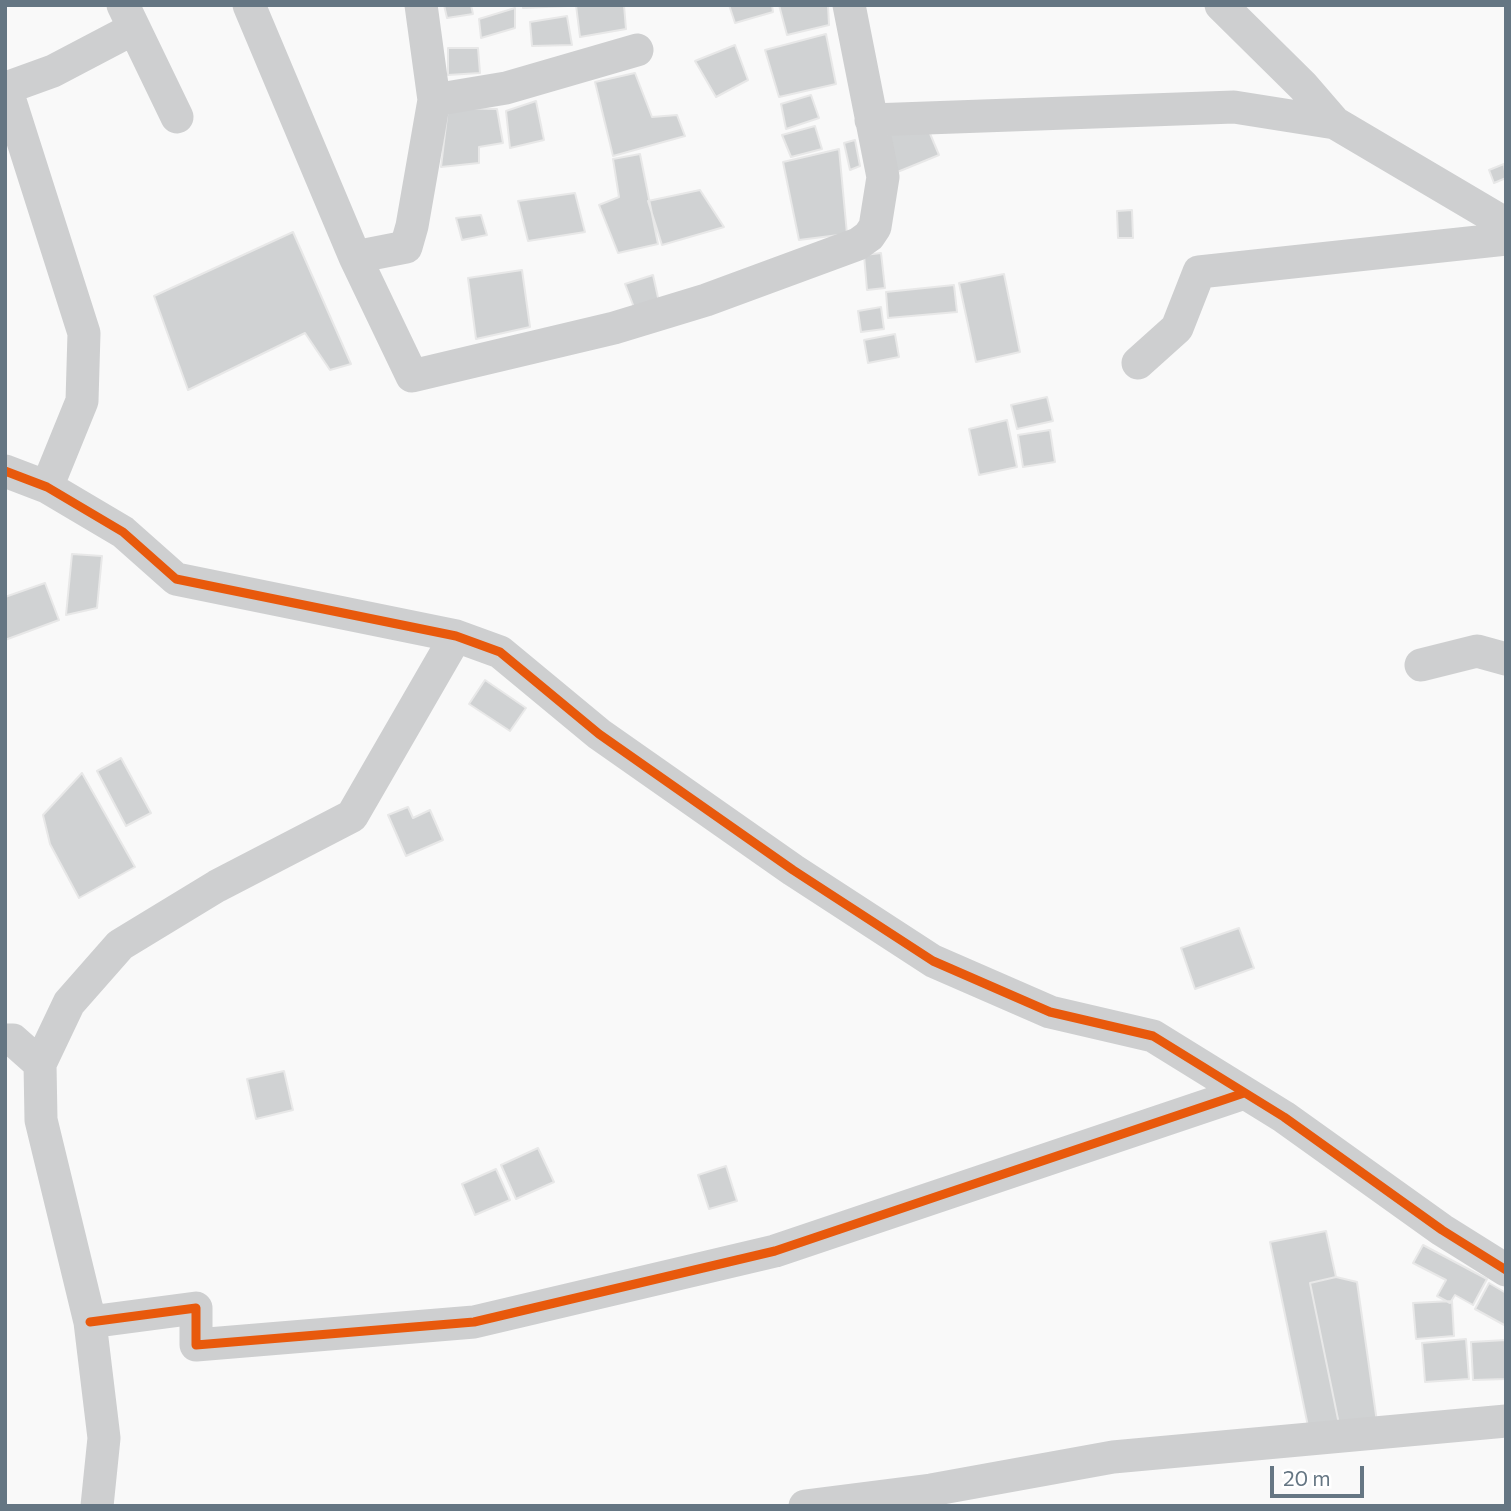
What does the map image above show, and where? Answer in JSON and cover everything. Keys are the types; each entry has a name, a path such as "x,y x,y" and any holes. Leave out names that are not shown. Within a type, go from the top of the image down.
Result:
{"street":[{"path":"249,5 355,257 412,376 614,328 706,300 858,244 869,236 875,227 884,177 849,5"},
{"path":"355,257 406,247 412,226 434,100 421,5"},
{"path":"1221,5 1303,86 1335,123 1506,224"},
{"path":"47,487 82,401 84,333 6,88 53,71 128,17 177,117"},
{"path":"434,100 506,88 637,50"},
{"path":"871,120 1234,107 1335,123"},
{"path":"1138,363 1177,328 1199,272 1506,239"},
{"path":"5,471 47,487 122,532 176,579 456,636 500,652 599,734 793,870 933,961 1050,1012 1153,1036 1284,1117 1442,1230 1506,1270"},
{"path":"97,1506 104,1438 90,1322 21,1049 69,1003 121,946 216,886 352,816 456,636"},
{"path":"1421,665 1477,651 1506,659"},
{"path":"90,1322 196,1308 196,1345 474,1322 775,1251 1244,1093"},
{"path":"805,1506 931,1490 1113,1457 1506,1421"}],"building":[{"path":"444,5 471,5 473,14 447,18"},
{"path":"523,5 568,5 568,6 523,8"},
{"path":"576,5 624,5 626,29 580,37"},
{"path":"729,5 772,5 773,12 735,23"},
{"path":"779,5 828,5 829,25 787,35"},
{"path":"515,8 515,28 481,38 479,19"},
{"path":"567,16 572,45 532,46 530,22"},
{"path":"826,34 836,84 779,97 765,50"},
{"path":"735,45 748,80 716,97 695,61"},
{"path":"448,48 478,48 480,73 448,75"},
{"path":"635,73 652,117 677,115 685,136 613,156 595,82"},
{"path":"811,95 819,118 786,129 781,104"},
{"path":"536,101 544,140 510,148 506,111"},
{"path":"448,108 497,109 503,143 479,147 479,163 441,167"},
{"path":"926,124 939,155 895,173 884,135"},
{"path":"815,126 822,149 791,157 782,135"},
{"path":"855,140 860,166 850,170 844,143"},
{"path":"839,149 847,234 799,240 783,162"},
{"path":"640,154 658,244 618,253 599,205 619,197 613,159"},
{"path":"1504,164 1506,178 1494,183 1489,170"},
{"path":"700,190 724,227 662,245 648,201"},
{"path":"575,193 585,232 528,241 518,201"},
{"path":"1132,210 1133,238 1118,238 1117,211"},
{"path":"481,215 487,235 462,240 456,218"},
{"path":"293,232 351,364 330,370 305,333 188,390 154,296"},
{"path":"881,253 885,288 867,290 864,255"},
{"path":"522,270 530,327 476,339 468,278"},
{"path":"1004,274 1020,352 976,362 959,283"},
{"path":"653,275 659,302 635,310 625,284"},
{"path":"954,285 957,312 888,318 886,292"},
{"path":"881,307 884,329 861,332 858,311"},
{"path":"895,334 899,357 868,363 864,340"},
{"path":"1047,397 1053,421 1017,429 1011,405"},
{"path":"1007,420 1017,467 979,475 969,429"},
{"path":"1050,430 1055,462 1023,467 1018,435"},
{"path":"72,554 102,556 97,608 66,615"},
{"path":"45,583 59,620 5,640 5,597"},
{"path":"485,680 526,708 510,731 469,704"},
{"path":"121,758 151,813 126,826 97,771"},
{"path":"82,773 135,867 79,898 50,844 43,815"},
{"path":"408,807 413,818 430,810 443,840 406,856 388,815"},
{"path":"1239,928 1254,968 1195,989 1181,948"},
{"path":"284,1071 293,1110 256,1119 247,1079"},
{"path":"538,1148 554,1182 516,1199 501,1165"},
{"path":"726,1166 737,1201 709,1209 698,1175"},
{"path":"496,1169 510,1200 475,1215 462,1184"},
{"path":"1326,1231 1336,1277 1310,1283 1340,1429 1310,1436 1270,1242"},
{"path":"1423,1245 1487,1279 1473,1305 1455,1295 1450,1303 1437,1296 1446,1280 1413,1263"},
{"path":"1336,1277 1357,1282 1377,1422 1340,1429 1310,1283"},
{"path":"1489,1283 1506,1293 1506,1326 1475,1309"},
{"path":"1452,1301 1454,1336 1416,1339 1413,1303"},
{"path":"1466,1339 1469,1379 1425,1382 1422,1343"},
{"path":"1506,1340 1506,1379 1473,1380 1471,1342"}],"cycle path":[{"path":"5,471 47,487 123,532 176,579 456,636 500,652 599,734 793,870 933,961 1050,1012 1153,1036 1284,1117 1442,1230 1506,1270"},
{"path":"90,1322 196,1308 196,1345 474,1322 775,1251 1244,1093"}]}
